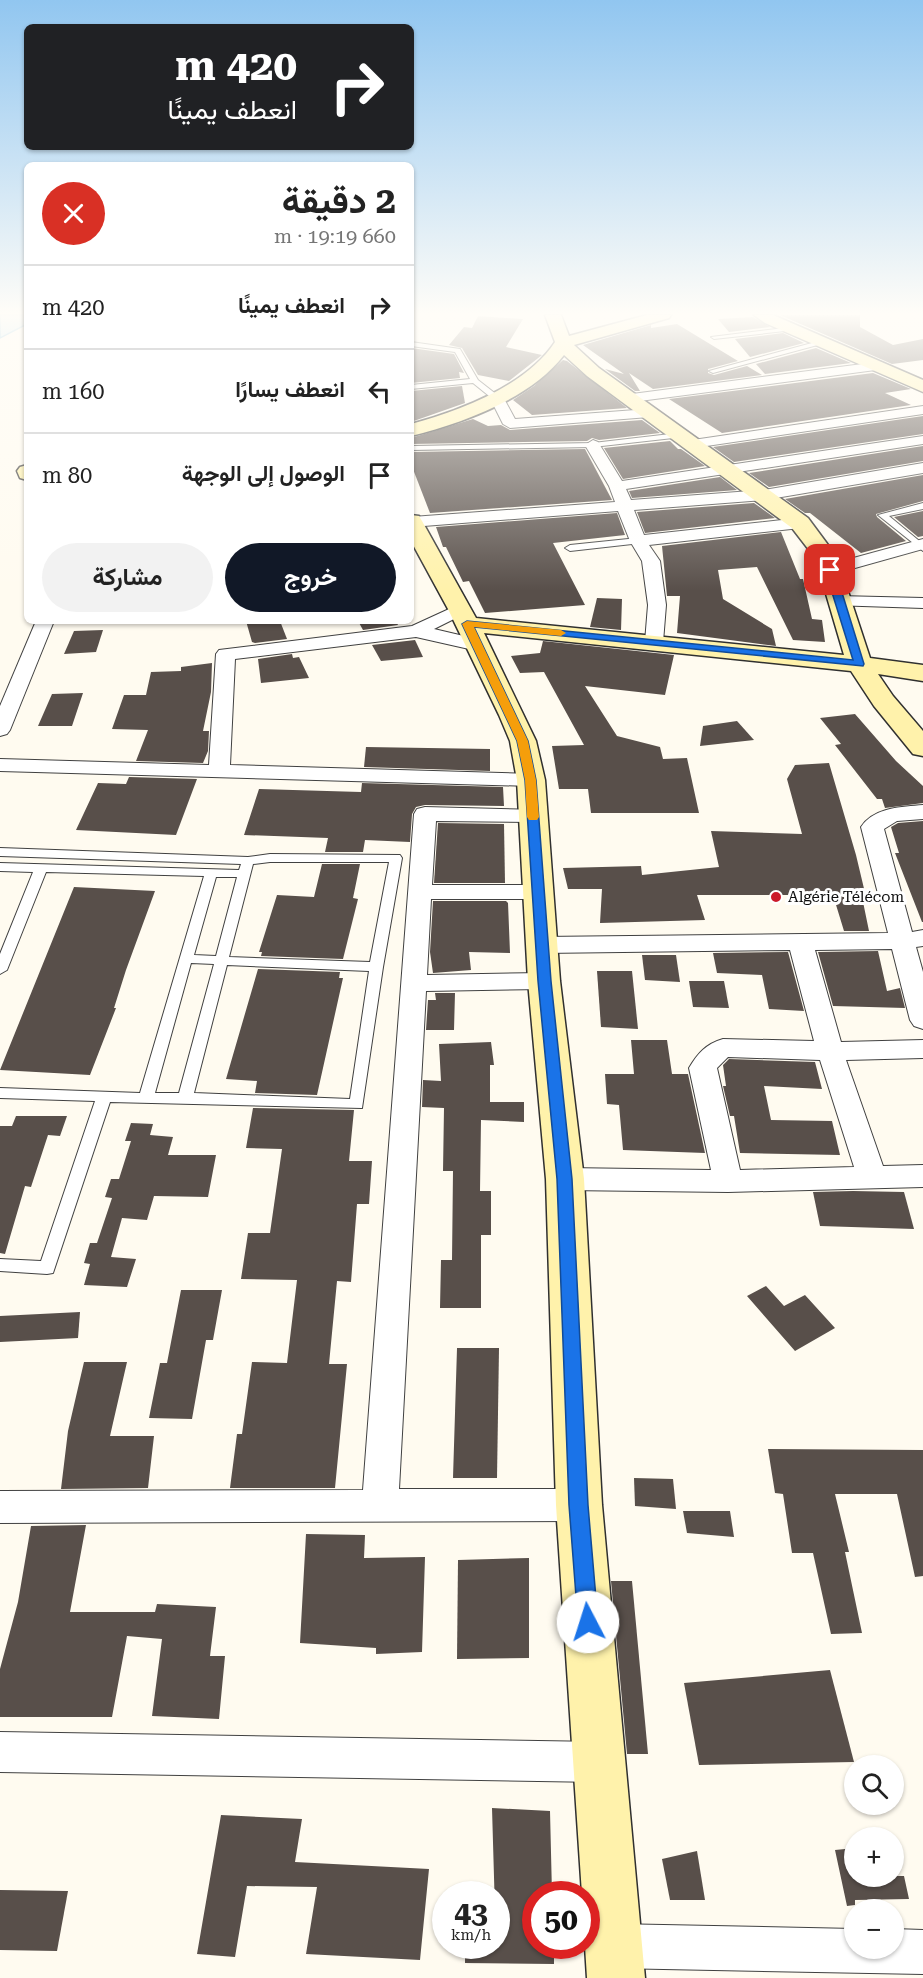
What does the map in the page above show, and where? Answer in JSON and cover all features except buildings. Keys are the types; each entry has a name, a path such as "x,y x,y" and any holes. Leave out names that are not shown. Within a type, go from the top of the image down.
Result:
{"main road":[{"path":"414,429 459,416 477,407"},
{"path":"643,407 800,523 820,549 830,570 859,664 883,701 923,748"},
{"path":"414,527 468,626 523,741 532,798 543,963 565,1179 579,1505 614,1962"},
{"path":"468,626 654,642 923,673"}],"street":[{"path":"502,407 510,424 650,413"},
{"path":"686,440 923,410"},
{"path":"617,486 923,440"},
{"path":"593,445 617,486 638,541 651,561 657,605 654,642"},
{"path":"414,521 764,495 920,471"},
{"path":"638,541 800,523"},
{"path":"830,570 922,546"},
{"path":"838,601 923,603"},
{"path":"0,730 44,624"},
{"path":"219,771 226,654 468,626"},
{"path":"416,631 468,626"},
{"path":"0,765 219,771 532,798"},
{"path":"380,1506 425,814 532,798"},
{"path":"923,812 890,815 879,820 872,828 912,940 923,1020"},
{"path":"420,892 538,892"},
{"path":"414,983 543,963 800,942 912,940"},
{"path":"800,942 830,1051 872,1178"},
{"path":"728,1181 703,1068 710,1057 723,1048 830,1051 923,1049"},
{"path":"565,1179 728,1181 923,1176"},
{"path":"0,1507 579,1505"},
{"path":"0,1752 599,1762"},
{"path":"614,1962 923,1952"}],"lane":[{"path":"414,448 593,445 686,440"},
{"path":"922,546 882,515 923,506"},
{"path":"570,548 638,541"},
{"path":"0,852 247,868"},
{"path":"0,867 211,873 247,868 270,858 396,858 376,968 357,1104 0,1093"},
{"path":"0,970 40,868"},
{"path":"185,1098 247,868"},
{"path":"146,1098 211,873"},
{"path":"186,960 376,968"},
{"path":"0,1265 47,1268 104,1097"}],"slow traffic":[{"path":"533,817 531,780 523,741 467,624 561,633"}],"place":[{"name":"Algérie Télécom","path":"776,897"}],"route":[{"path":"588,1622 579,1505 565,1179 544,981 531,780 523,741 467,624 859,664 830,570"}]}
